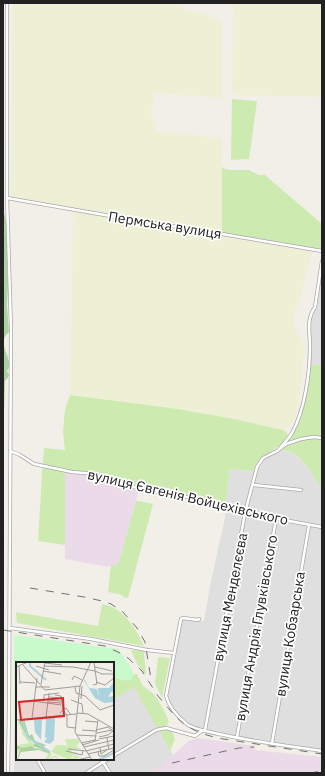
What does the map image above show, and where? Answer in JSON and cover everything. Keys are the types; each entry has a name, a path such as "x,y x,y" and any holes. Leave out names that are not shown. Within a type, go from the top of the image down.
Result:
{"street":[{"path":"7,3 7,198 11,328 8,773"},
{"name":"Пермська вулиця","path":"7,198 322,251"},
{"path":"277,451 291,435 303,405 308,375 310,347 309,325 312,312 315,307 322,261"},
{"path":"277,451 286,444 301,439 314,437 322,438"},
{"name":"вулиця Євгенія Войцехівського","path":"10,451 20,455 34,464 72,472 96,474 105,479 121,482 142,489 202,500 245,513 322,527"},
{"name":"вулиця Менделєєва","path":"204,730 245,513 257,467 263,458 277,451"},
{"path":"253,485 301,490"},
{"name":"вулиця Андрія Глувківського","path":"236,738 276,519"},
{"name":"вулиця Кобзарська","path":"272,743 308,525"},
{"path":"199,619 181,619 166,696 169,704 174,710 189,725 204,730 236,738 322,751"},
{"path":"10,628 91,639 147,650 174,653"},
{"path":"114,755 156,730 166,728 195,736 204,730"},
{"path":"38,760 46,773"},
{"path":"86,773 106,760"},
{"path":"103,762 110,773"}],"shaded area":[{"path":"322,261 322,365 309,364 309,325 312,312 315,307"},
{"path":"274,450 291,452 304,463 322,490 322,751 237,737 202,729 189,724 171,706 167,697 181,621 183,619 204,621 226,513 225,507 230,469 252,471 259,460"},
{"path":"65,470 96,474 139,490 117,565 111,565 108,567 65,559"},
{"path":"134,686 173,755 152,773 14,773 14,729 16,729 16,760 114,760 114,699"},
{"path":"198,738 255,746 255,750 322,757 322,773 152,773 189,741"}],"green space":[{"path":"13,3 172,3 221,20 222,98 154,93 151,114 156,124 157,131 222,138 222,234 312,249 300,298 293,319 304,346 304,354 298,408 294,421 289,427 283,430 178,409 70,395 73,209 10,197"},
{"path":"233,3 322,3 322,97 232,95"},
{"path":"232,99 257,101 249,159 231,160"},
{"path":"222,166 223,168 229,170 249,170 259,175 265,175 322,224 322,251 222,234"},
{"path":"3,210 6,220 8,250 7,306 9,332 4,338 4,344 9,360 9,367 7,371 9,375 5,381 3,413"},
{"path":"309,364 322,365 322,490 309,470 297,456 289,451 277,451 291,435 303,405"},
{"path":"70,395 178,409 234,419 283,430 288,436 279,446 259,460 252,471 230,469 225,507 212,502 142,489 121,482 105,479 95,474 65,471 65,545 38,541 44,448 65,450 63,432 65,409"},
{"path":"136,501 153,504 128,598 108,592 111,565 117,565 119,562"},
{"path":"102,604 113,607 124,615 135,629 144,646 17,623 16,612 98,626"},
{"path":"14,635 118,649 130,666 133,673 132,680 122,680 114,676 114,662 16,662 16,729 14,729"},
{"path":"131,650 144,651 146,675 137,664"},
{"path":"158,657 170,658 162,698 155,684"},
{"path":"137,674 143,686 154,694 164,710 169,722 166,726 173,733 175,739 170,751 134,687 114,699 114,676 119,679 132,680 132,675"}],"railway":[{"path":"30,588 102,601 111,604 122,611 137,628 145,642 152,683"},
{"path":"3,630 105,646 120,653 142,671 158,696 175,716 185,725 200,733 217,738 322,754"},
{"path":"172,763 239,748 254,747"},
{"path":"310,773 322,771"}]}
